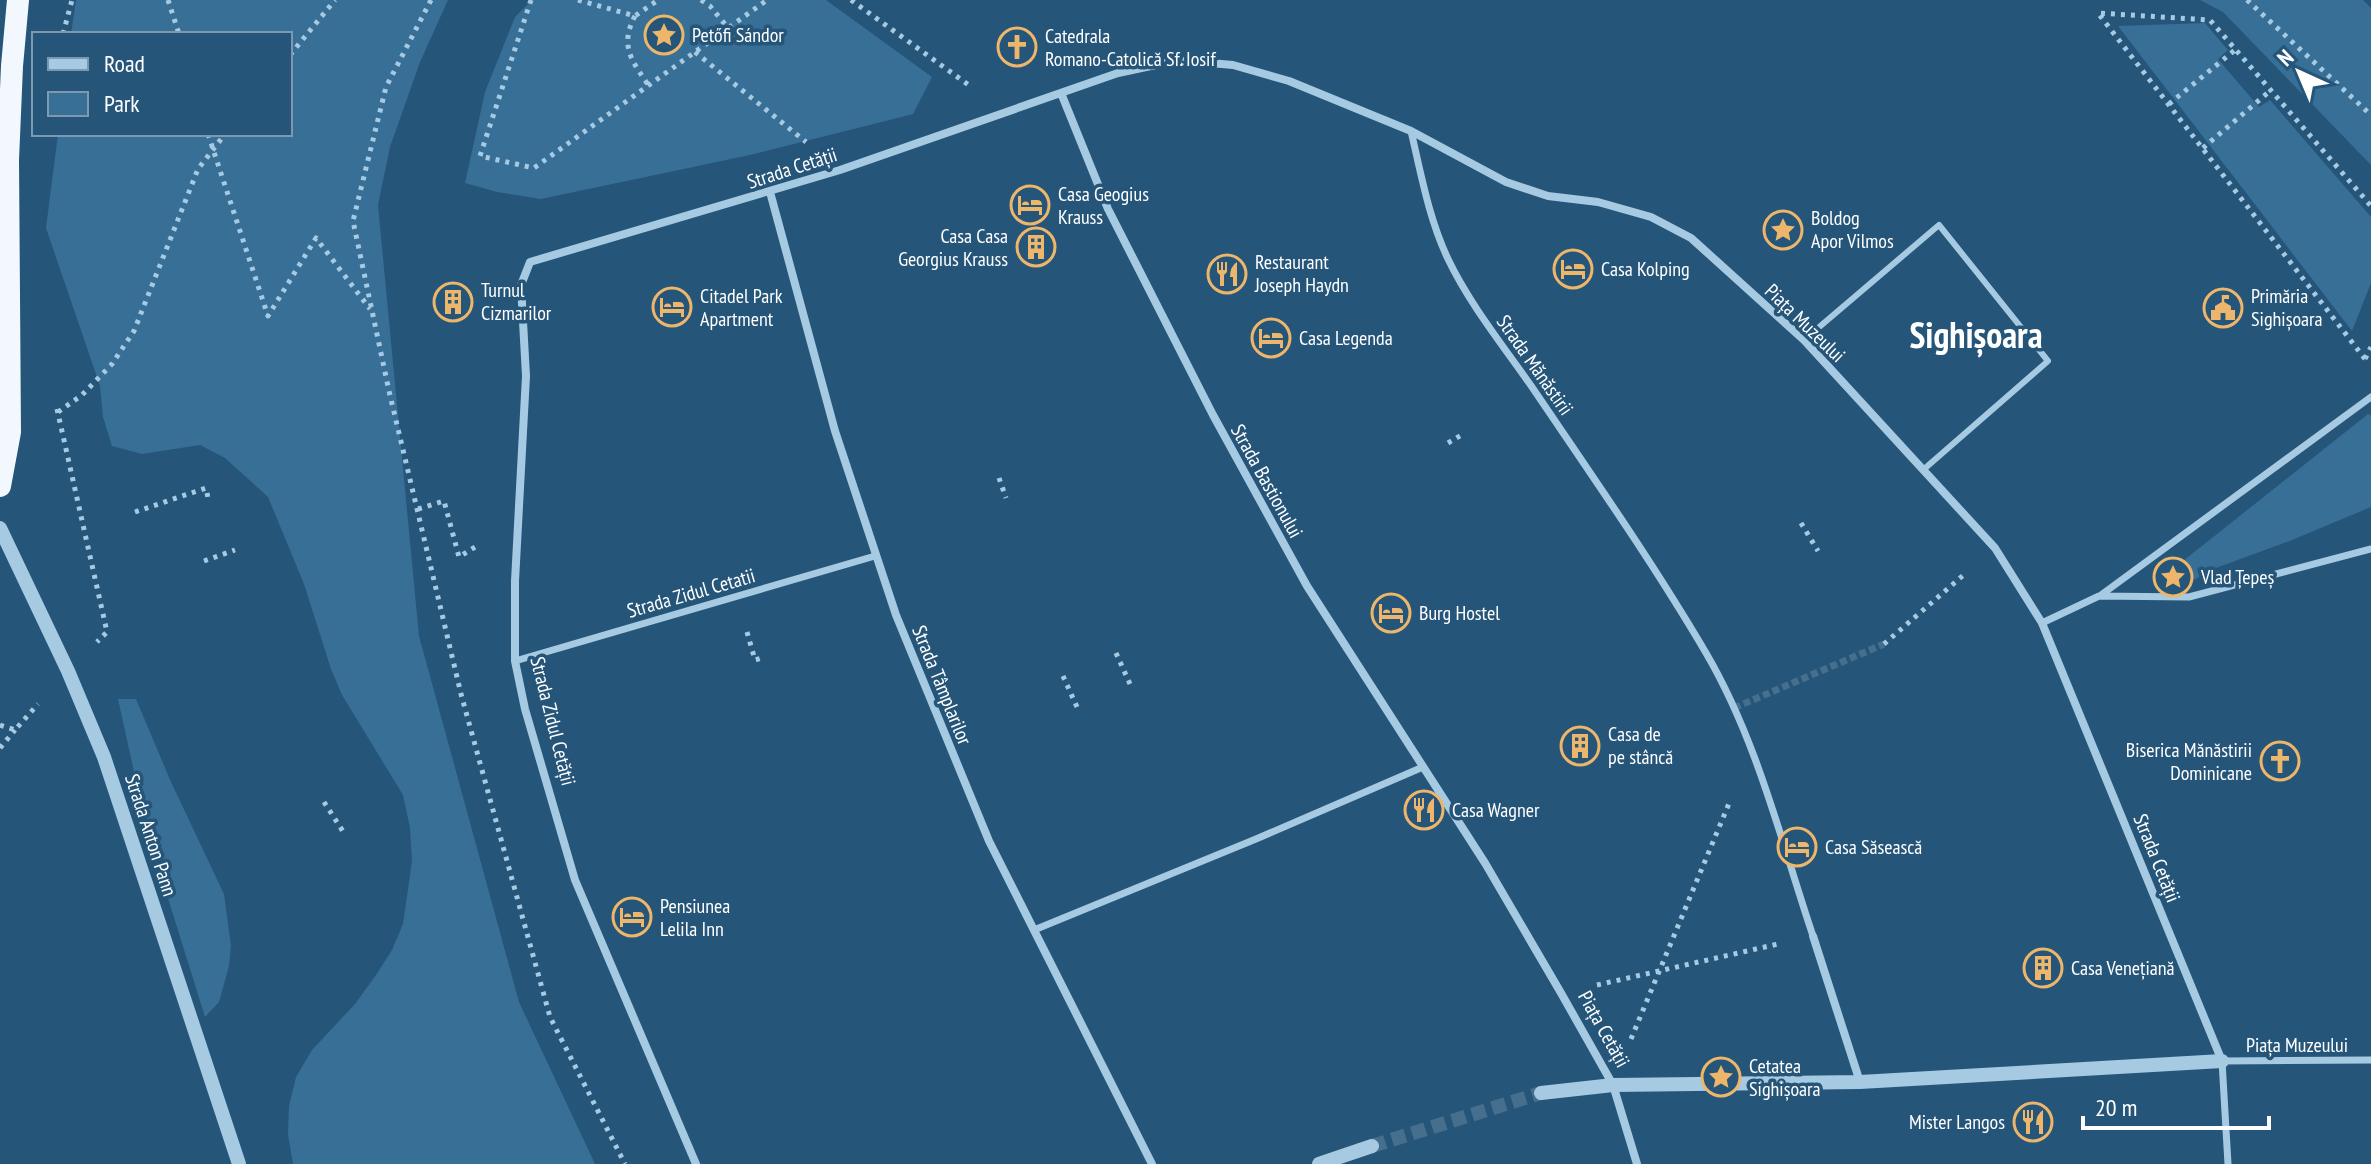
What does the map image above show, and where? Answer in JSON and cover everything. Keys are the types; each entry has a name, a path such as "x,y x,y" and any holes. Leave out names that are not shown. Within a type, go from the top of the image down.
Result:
{"highway":[{"path":"0,486 10,432 8,160 18,0"}],"street":[{"path":"1061,93 1118,73 1165,63 1187,61 1233,65 1289,81 1411,131"},
{"name":"Strada Cetății","path":"530,262 840,170 1061,93"},
{"name":"Strada Bastionului","path":"1061,93 1108,209 1227,442 1307,586 1485,863"},
{"name":"Piața Muzeului","path":"1411,131 1506,182 1548,196 1598,202 1651,217 1691,238 1804,340 1995,548 2042,623"},
{"name":"Strada Mănăstirii","path":"1411,131 1431,215 1448,259 1485,320 1678,607 1708,656 1734,708 1813,936"},
{"name":"Strada Tâmplarilor","path":"770,192 835,431 896,615 989,841 1152,1164"},
{"name":"Strada Zidul Cetății","path":"530,262 521,285 526,376 518,521 515,661 525,709 575,880 696,1164"},
{"path":"2042,623 2099,596 2371,397"},
{"name":"Strada Anton Pann","path":"0,528 68,671 104,757 239,1164"},
{"path":"2099,596 2189,597 2371,549"},
{"name":"Strada Zidul Cetatii","path":"515,661 875,556"},
{"name":"Strada Cetății","path":"2042,623 2222,1061"},
{"path":"1034,930 1423,767"},
{"name":"Piața Cetății","path":"1485,863 1613,1085 1860,1082 2222,1061"},
{"path":"1813,936 1860,1082"},
{"name":"Piața Muzeului","path":"2222,1061 2371,1060"},
{"path":"2222,1061 2228,1164"},
{"path":"1541,1093 1613,1085 1637,1164"},
{"path":"1319,1164 1372,1146"}],"lane":[{"path":"1804,340 1939,225 2048,361 1923,470"}],"path":[{"path":"64,32 72,0"},
{"path":"168,0 178,32"},
{"path":"292,53 335,0"},
{"path":"431,0 386,87 353,221 461,694 550,1017 625,1164"},
{"path":"531,0 480,156 534,168 767,0"},
{"path":"578,0 635,16"},
{"path":"649,86 628,50 626,32 635,16 658,0"},
{"path":"701,0 709,3 728,28"},
{"path":"851,0 1007,112"},
{"path":"2247,0 2371,115"},
{"path":"2371,206 2210,20 2098,13 2371,366"},
{"path":"2169,104 2235,50"},
{"path":"695,52 840,170"},
{"path":"2203,148 2271,90"},
{"path":"209,136 268,316 316,238 373,313"},
{"path":"10,432 57,413 82,395 112,364 134,331 198,169 223,136"},
{"path":"2365,359 2371,347"},
{"path":"57,397 57,413 107,632"},
{"path":"1448,443 1463,434"},
{"path":"999,478 1006,498"},
{"path":"135,512 206,488 208,498"},
{"path":"418,509 444,501 459,557 518,521"},
{"path":"1801,523 1818,551"},
{"path":"1884,644 1995,548"},
{"path":"204,561 235,550"},
{"path":"1116,653 1130,684"},
{"path":"1063,676 1077,707"},
{"path":"0,748 15,730"},
{"path":"1613,1085 1751,750"},
{"path":"324,802 344,833"},
{"path":"1561,993 1813,936"}],"green space":[{"path":"76,0 448,0 420,62 390,147 378,205 419,636 519,1002 595,1164 293,1164 288,1135 289,1106 296,1077 312,1050 355,1004 376,975 392,950 403,924 412,861 410,828 403,795 342,695 304,584 268,497 225,458 200,445 142,454 112,446 103,417 100,386 46,228 58,136 292,136 292,32 71,32"},
{"path":"532,0 826,0 932,77 913,114 750,155 541,199 497,192 465,183 485,92 515,17"},
{"path":"2200,0 2363,0 2371,8 2371,165 2223,12"},
{"path":"2205,23 2228,50 2218,59 2259,107 2270,100 2371,217 2371,283 2352,331 2118,26"},
{"path":"2368,414 2371,415 2371,507 2216,568 2194,580 2183,561"},
{"path":"118,699 136,699 224,894 231,946 229,966 219,1002 205,1017 147,831"}],"tunnel":[{"path":"1734,708 1884,644"},
{"path":"1372,1146 1541,1093"}],"place":[{"name":"Petőfi Sándor","path":"664,35"},
{"name":"Catedrala Romano-Catolică Sf. Iosif","path":"1017,47"},
{"name":"Casa Geogius Krauss","path":"1030,205"},
{"name":"Boldog Apor Vilmos","path":"1783,230"},
{"name":"Casa Casa Georgius Krauss","path":"1036,247"},
{"name":"Casa Kolping","path":"1573,269"},
{"name":"Restaurant Joseph Haydn","path":"1227,274"},
{"name":"Turnul Cizmarilor","path":"453,302"},
{"name":"Citadel Park Apartment","path":"672,307"},
{"name":"Primăria Sighișoara","path":"2223,308"},
{"name":"Casa Legenda","path":"1271,338"},
{"name":"Vlad Țepeș","path":"2173,577"},
{"name":"Burg Hostel","path":"1391,613"},
{"name":"Casa de pe stâncă","path":"1580,746"},
{"name":"Biserica Mănăstirii Dominicane","path":"2280,761"},
{"name":"Casa Wagner","path":"1424,810"},
{"name":"Casa Săsească","path":"1797,847"},
{"name":"Pensiunea Lelila Inn","path":"632,917"},
{"name":"Casa Venețiană","path":"2043,968"},
{"name":"Cetatea Sighișoara","path":"1721,1077"},
{"name":"Mister Langos","path":"2033,1122"}],"district":[{"name":"Sighișoara","path":"1976,334"}]}
